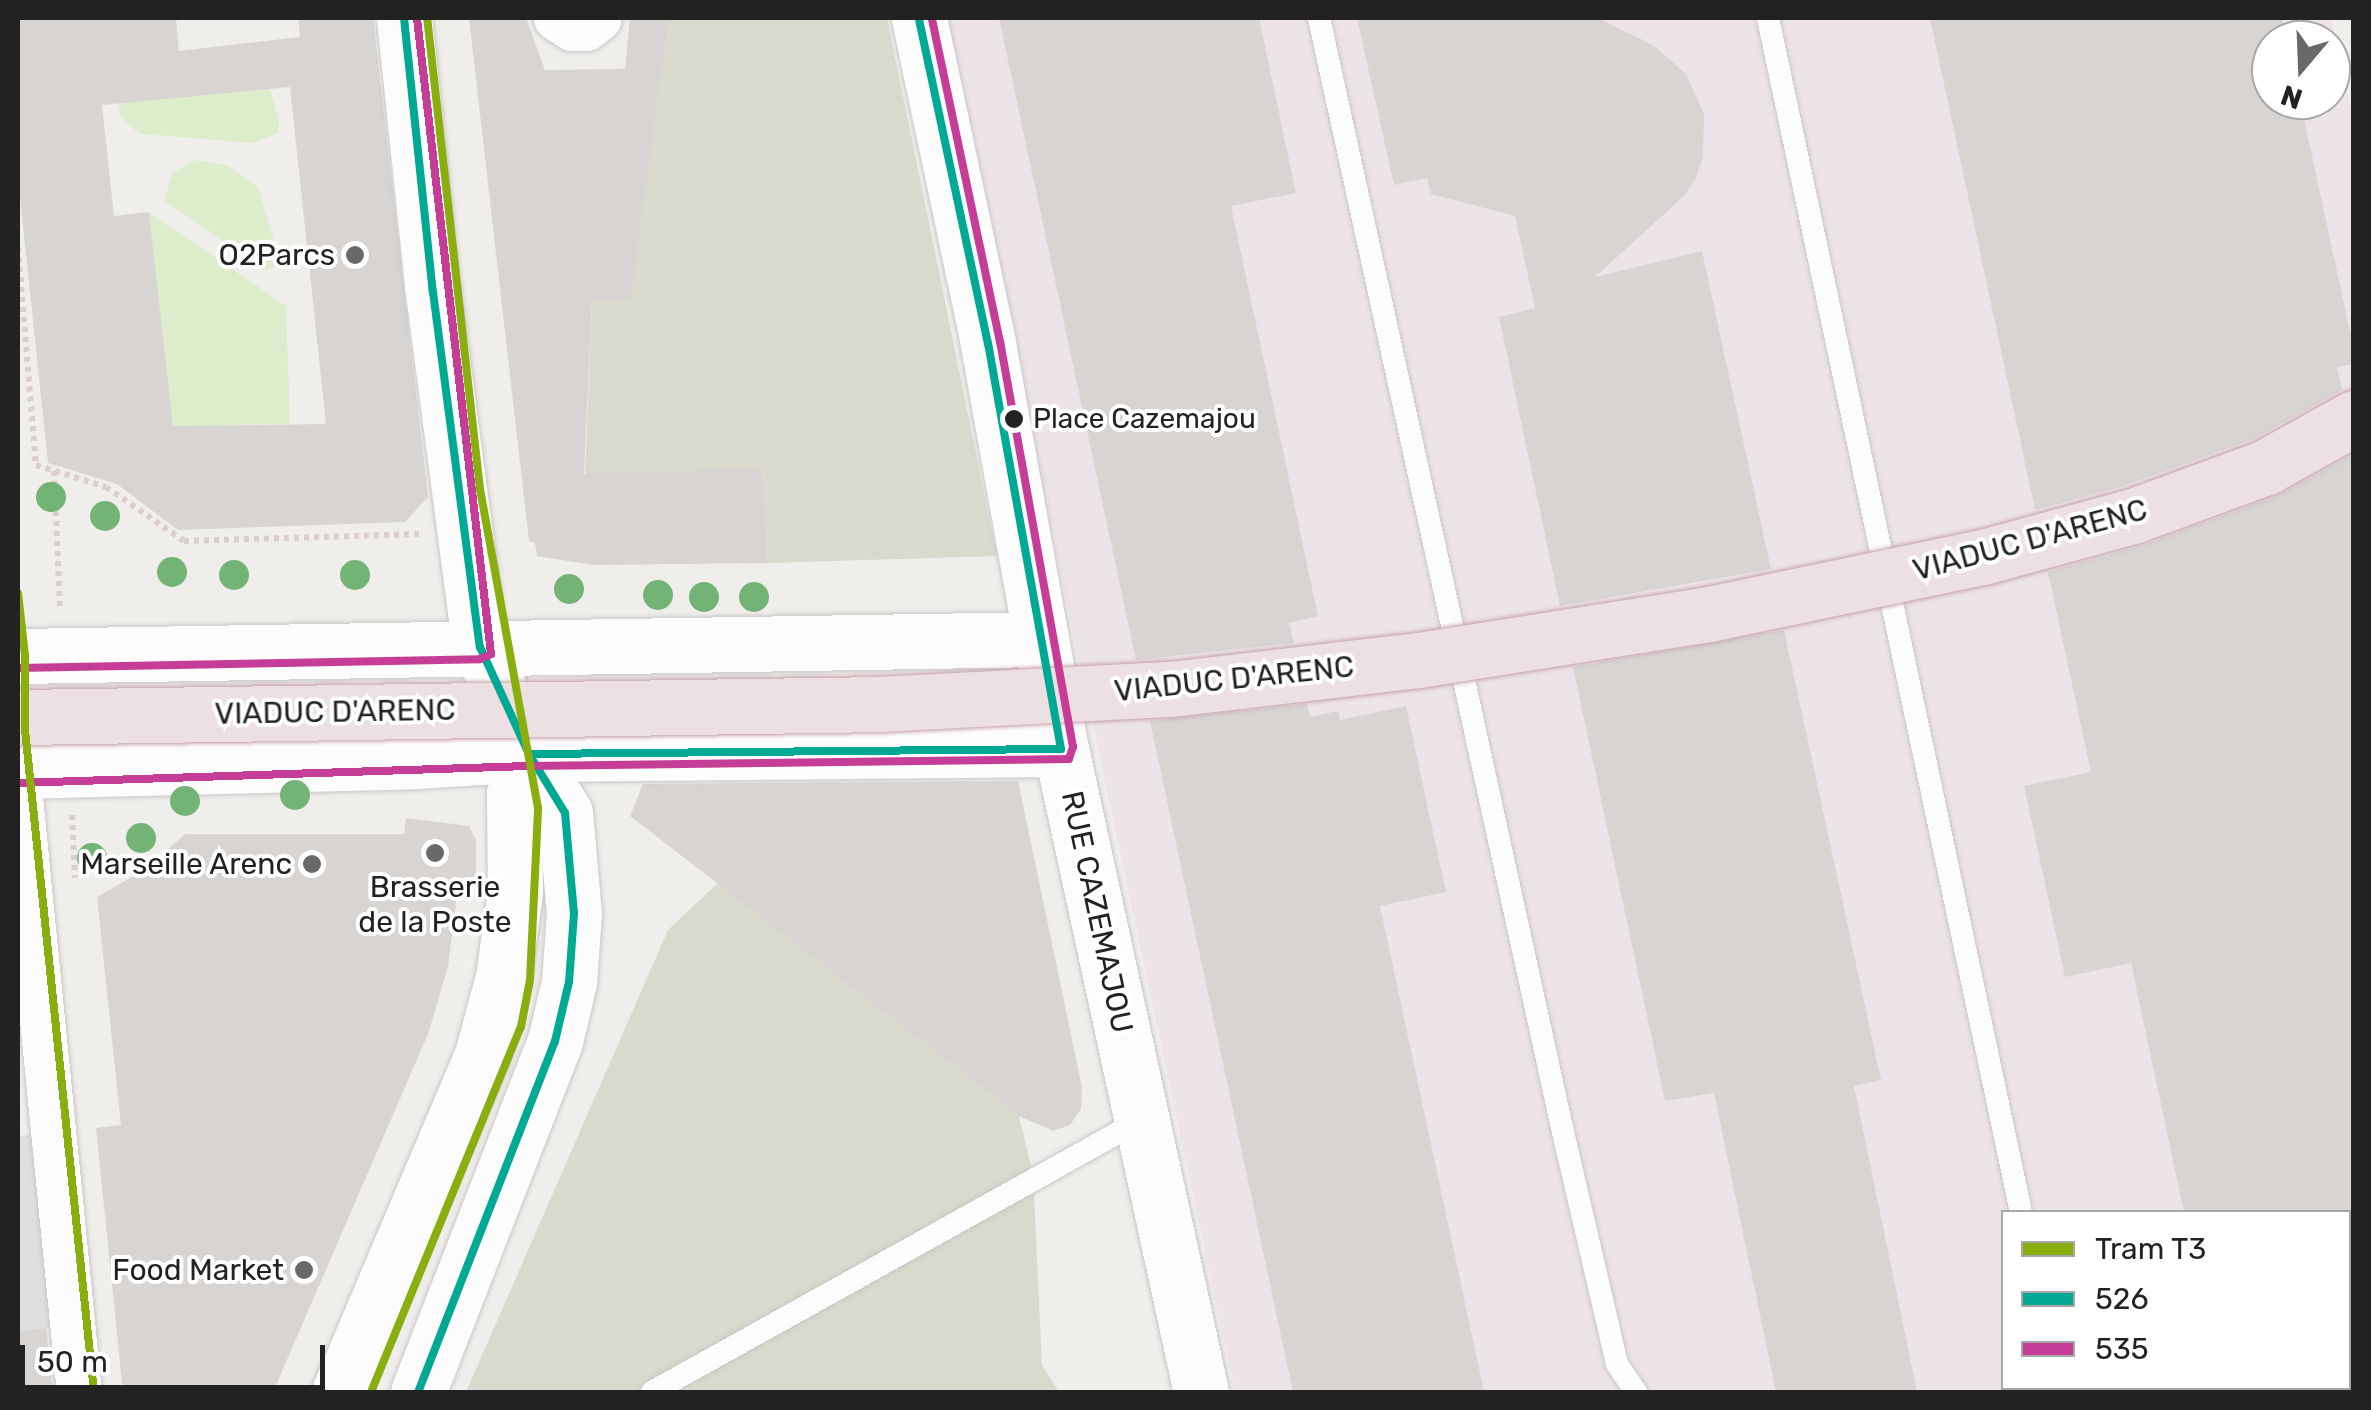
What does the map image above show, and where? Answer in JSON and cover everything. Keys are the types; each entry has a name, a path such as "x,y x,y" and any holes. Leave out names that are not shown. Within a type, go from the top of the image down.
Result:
{"highway":[{"name":"VIADUC D'ARENC","path":"18,718 880,704 1171,689 1418,660 1709,614 1983,557 2133,516 2266,467 2354,418"}],"street":[{"path":"404,18 432,292 480,647 530,754 565,814 574,913 569,982 555,1041 418,1392"},
{"path":"556,18 572,28 586,28 599,18"},
{"name":"RUE CAZEMAJOU","path":"919,18 988,344 1062,749 1201,1392"},
{"path":"18,656 1040,639"},
{"path":"79,1392 18,774 530,754 1062,749"},
{"path":"339,1392 482,1055 503,977 515,892 514,794 530,754"}],"lane":[{"path":"1319,18 1562,1132 1617,1364 1636,1392"},
{"path":"1768,18 2020,1210"},
{"path":"652,1392 1141,1120"}],"path":[{"path":"18,247 36,466 106,487 184,541 426,534 426,549"}],"shaded area":[{"path":"669,18 887,18 997,556 768,563 763,468 585,476 592,300 629,301"},
{"path":"942,18 2331,18 2251,20 2251,120 2351,120 2351,108 2353,1392 1235,1392"},
{"path":"718,883 1019,1116 1033,1174 1042,1365 1059,1392 466,1392 668,930"},
{"path":"35,1134 55,1327 18,1332 18,1136"},
{"path":"2351,1356 2353,1392 2090,1390 2351,1390"}],"green space":[{"path":"270,88 279,121 278,133 254,143 140,134 120,117 119,101"},
{"path":"196,160 229,166 258,187 279,258 274,267 263,270 164,200 173,172"},
{"path":"149,212 286,306 290,424 173,426"}],"building":[{"path":"18,18 176,18 179,51 300,37 298,18 373,18 428,497 405,522 178,530 117,484 48,463 18,178","holes":["290,87 326,424 173,426 149,212 114,216 102,105"]},
{"path":"469,18 526,18 545,70 625,69 630,18 669,18 630,301 592,300 584,474 763,468 768,563 593,565 537,556 535,543 529,541"},
{"path":"999,18 1259,18 1296,193 1231,206 1318,616 1289,623 1294,643 1136,660"},
{"path":"1357,18 1598,18 1653,45 1686,74 1704,114 1703,157 1696,178 1684,196 1595,277 1702,251 1771,569 1560,606 1499,317 1535,308 1515,216 1431,194 1427,178 1394,185"},
{"path":"1930,18 2282,18 2251,20 2251,120 2304,120 2354,350 2354,364 2337,367 2342,390 2253,439 2123,486 2035,510"},
{"path":"2354,454 2354,1212 2184,1210 2131,963 2065,977 2024,786 2091,772 2048,572 2144,545 2277,496"},
{"path":"1784,630 1881,1080 1854,1086 1917,1392 1776,1392 1714,1093 1665,1101 1573,667"},
{"path":"1307,704 1310,717 1338,711 1340,720 1406,706 1446,892 1380,906 1484,1392 1293,1392 1150,721"},
{"path":"1018,781 1082,1087 1081,1109 1070,1125 1053,1131 1019,1116 630,816 643,784"},
{"path":"406,818 469,826 476,840 476,877 459,878 448,967 428,1034 273,1392 123,1392 96,1128 121,1125 97,897 149,867 185,834 404,834"},
{"path":"46,1328 53,1392 18,1392 18,1332"}],"tram line":[{"name":"T3","path":"371,1392 521,1027 530,980 538,808 480,489 427,18"},
{"name":"T3","path":"18,593 25,655 25,730 94,1392"}],"transit line":[{"name":"526","path":"404,18 433,292 480,647 529,754 565,813 574,913 569,982 555,1041 418,1392"},
{"name":"535","path":"18,668 480,659 491,654 417,18"},
{"name":"526","path":"529,754 1061,749 988,344 919,18"},
{"name":"535","path":"18,783 529,766 1069,759 1073,747 1000,342 932,18"}],"place":[{"name":"O2Parcs","path":"355,255"},
{"name":"Place Cazemajou","path":"1014,419"},
{"name":"Brasserie de la Poste","path":"435,853"},
{"name":"Marseille Arenc","path":"312,864"},
{"name":"Food Market","path":"304,1270"}]}
